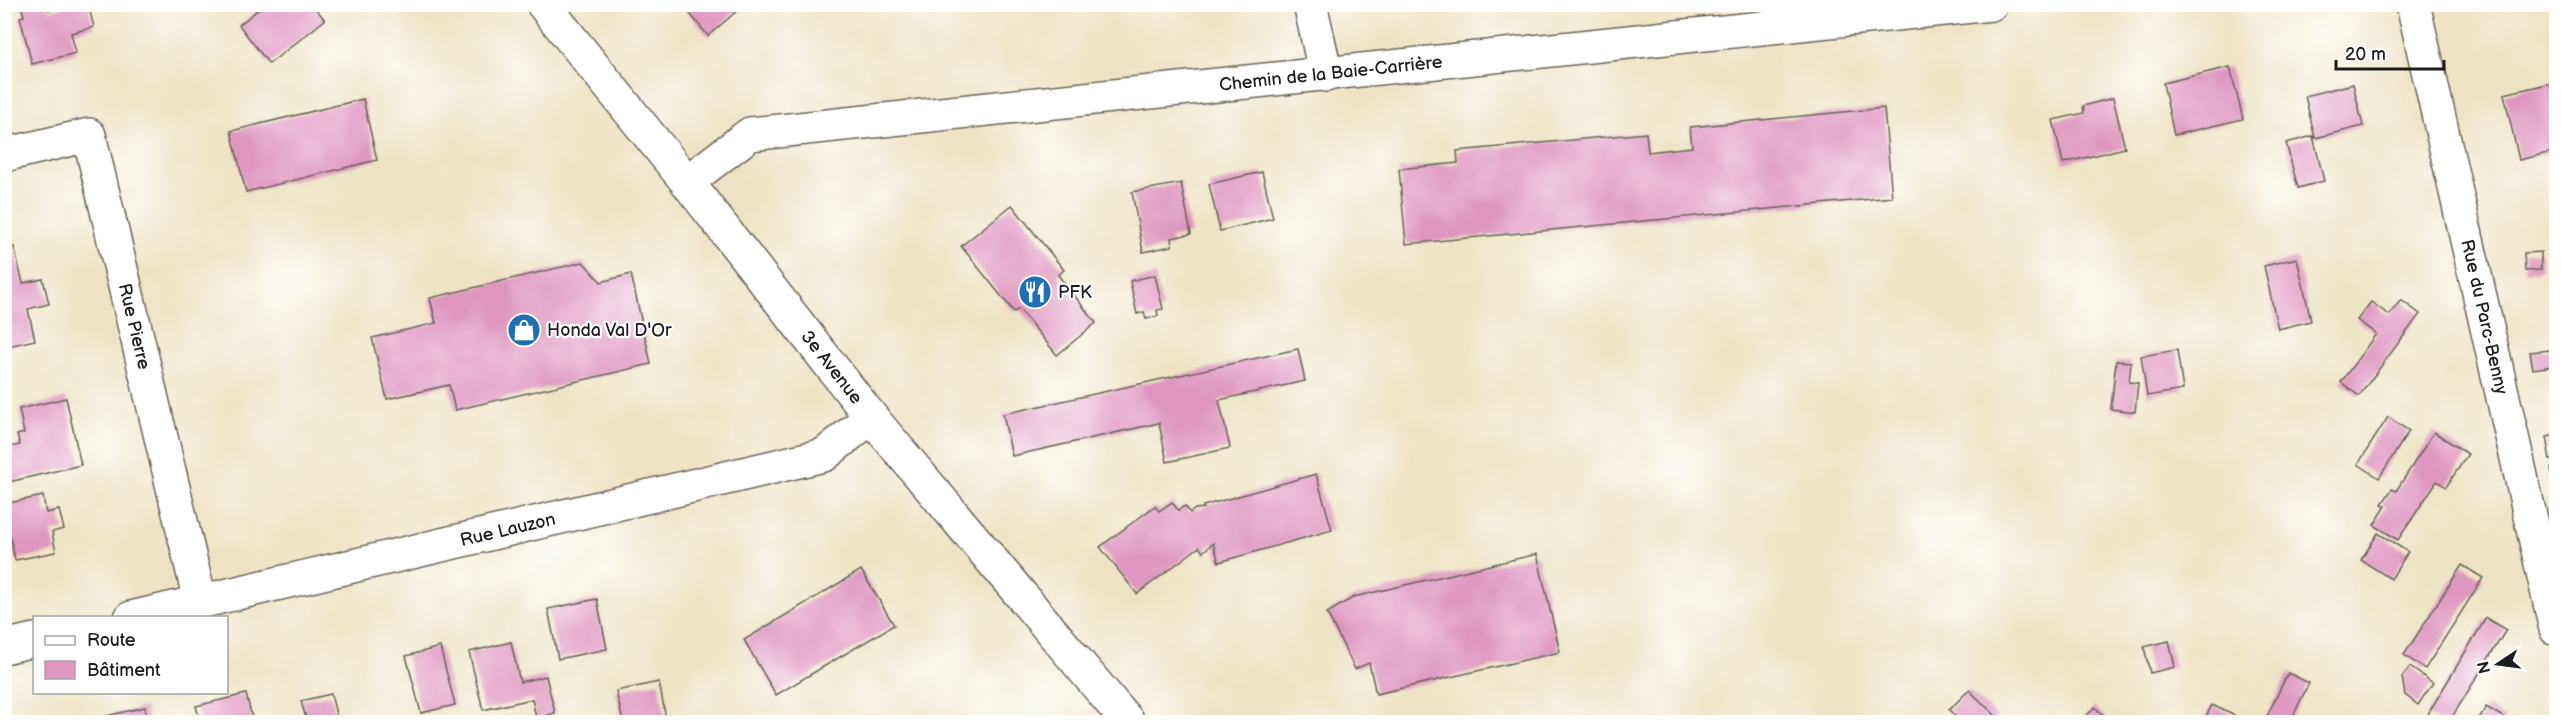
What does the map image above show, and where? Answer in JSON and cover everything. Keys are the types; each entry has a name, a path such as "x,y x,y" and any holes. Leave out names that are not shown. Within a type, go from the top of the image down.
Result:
{"street":[{"name":"3e Avenue","path":"543,4 687,182 871,417 1128,723"},
{"path":"1310,4 1326,75"},
{"name":"Chemin de la Baie-Carrière","path":"687,182 750,134 1991,4"},
{"name":"Rue du Parc-Benny","path":"2413,4 2556,629"},
{"name":"Rue Pierre","path":"4,155 89,135 200,601"},
{"name":"Rue Lauzon","path":"139,616 824,455 871,417"},
{"path":"4,647 33,640"}],"building":[{"path":"21,4 47,4 49,10 62,7 61,4 88,4 94,27 71,33 76,53 32,64 20,17 24,16"},
{"path":"265,4 312,4 325,20 269,64 239,25"},
{"path":"682,4 733,4 738,10 708,36"},
{"path":"2230,67 2243,119 2174,135 2163,83"},
{"path":"2556,82 2556,151 2519,160 2504,94"},
{"path":"2353,84 2363,126 2315,138 2305,96"},
{"path":"2113,98 2125,148 2063,163 2053,120 2084,113 2083,106"},
{"path":"363,99 377,160 246,192 231,131"},
{"path":"1884,108 1892,197 1406,244 1399,169 1458,163 1457,151 1646,133 1648,152 1692,147 1690,127"},
{"path":"2313,136 2324,181 2298,188 2286,143"},
{"path":"1262,172 1273,218 1220,231 1209,184"},
{"path":"1181,183 1191,234 1171,238 1172,246 1143,252 1132,192"},
{"name":"PFK","path":"1012,205 1064,270 1058,275 1096,323 1057,355 1019,309 1014,312 961,246"},
{"path":"14,247 23,283 43,279 49,304 28,309 35,340 4,347 4,250"},
{"path":"2541,252 2541,270 2525,271 2524,253"},
{"path":"2297,258 2311,321 2278,329 2264,266"},
{"name":"Honda Val D'Or","path":"583,262 601,282 631,274 651,364 455,410 449,385 387,399 372,338 436,323 430,298"},
{"path":"1155,275 1163,309 1157,310 1158,316 1146,319 1144,312 1137,314 1130,281"},
{"path":"2401,300 2420,314 2359,396 2341,382 2376,334 2357,320 2371,302 2389,315"},
{"path":"1298,349 1305,381 1219,400 1230,448 1167,462 1159,423 1012,456 1003,414"},
{"path":"2177,350 2183,390 2147,396 2141,356"},
{"path":"2550,350 2552,366 2533,369 2530,352"},
{"path":"2116,361 2131,362 2129,382 2138,383 2135,412 2111,409"},
{"path":"66,398 81,465 9,482 4,462 4,448 20,445 17,435 24,433 19,409"},
{"path":"2388,417 2409,431 2379,478 2358,464"},
{"path":"2434,432 2468,454 2446,487 2437,481 2398,540 2374,525 2386,506 2382,504 2392,489 2396,491"},
{"path":"2556,435 2556,459 2550,460 2546,437"},
{"path":"2556,467 2556,491 2555,491 2551,468"},
{"path":"1316,474 1332,530 1219,562 1213,543 1203,552 1199,547 1137,594 1100,547 1155,506 1159,511 1172,502 1178,510 1185,506 1190,513 1195,509 1204,508 1203,506"},
{"path":"43,496 46,513 59,510 64,529 52,532 56,552 15,560 4,504"},
{"path":"2378,533 2408,552 2391,579 2361,560"},
{"path":"1537,554 1560,652 1376,694 1369,663 1355,669 1327,613 1354,597"},
{"path":"2462,565 2483,578 2425,669 2404,655"},
{"path":"861,570 894,625 776,695 744,640"},
{"path":"597,599 607,649 558,659 548,609"},
{"path":"2486,618 2506,630 2449,722 2440,722 2427,715"},
{"path":"2169,641 2175,667 2150,673 2144,647"},
{"path":"511,642 520,682 546,676 555,713 536,718 532,699 483,710 469,652"},
{"path":"440,647 455,705 421,713 406,656"},
{"path":"2410,667 2433,683 2418,705 2405,695 2402,677"},
{"path":"2288,673 2309,683 2290,722 2264,722"},
{"path":"659,682 666,719 649,722 623,722 616,691"},
{"path":"1969,690 1997,717 1992,722 1961,722 1949,710"},
{"path":"246,694 253,722 200,722 196,706"},
{"path":"331,694 338,722 307,722 301,701"},
{"path":"2212,705 2248,722 2203,722"},
{"path":"145,707 148,722 104,722 102,717"},
{"path":"2095,707 2110,722 2080,722"},
{"path":"2486,707 2505,718 2503,722 2477,722"}],"place":[{"name":"PFK","path":"1035,292"},
{"name":"Honda Val D'Or","path":"524,330"}]}
